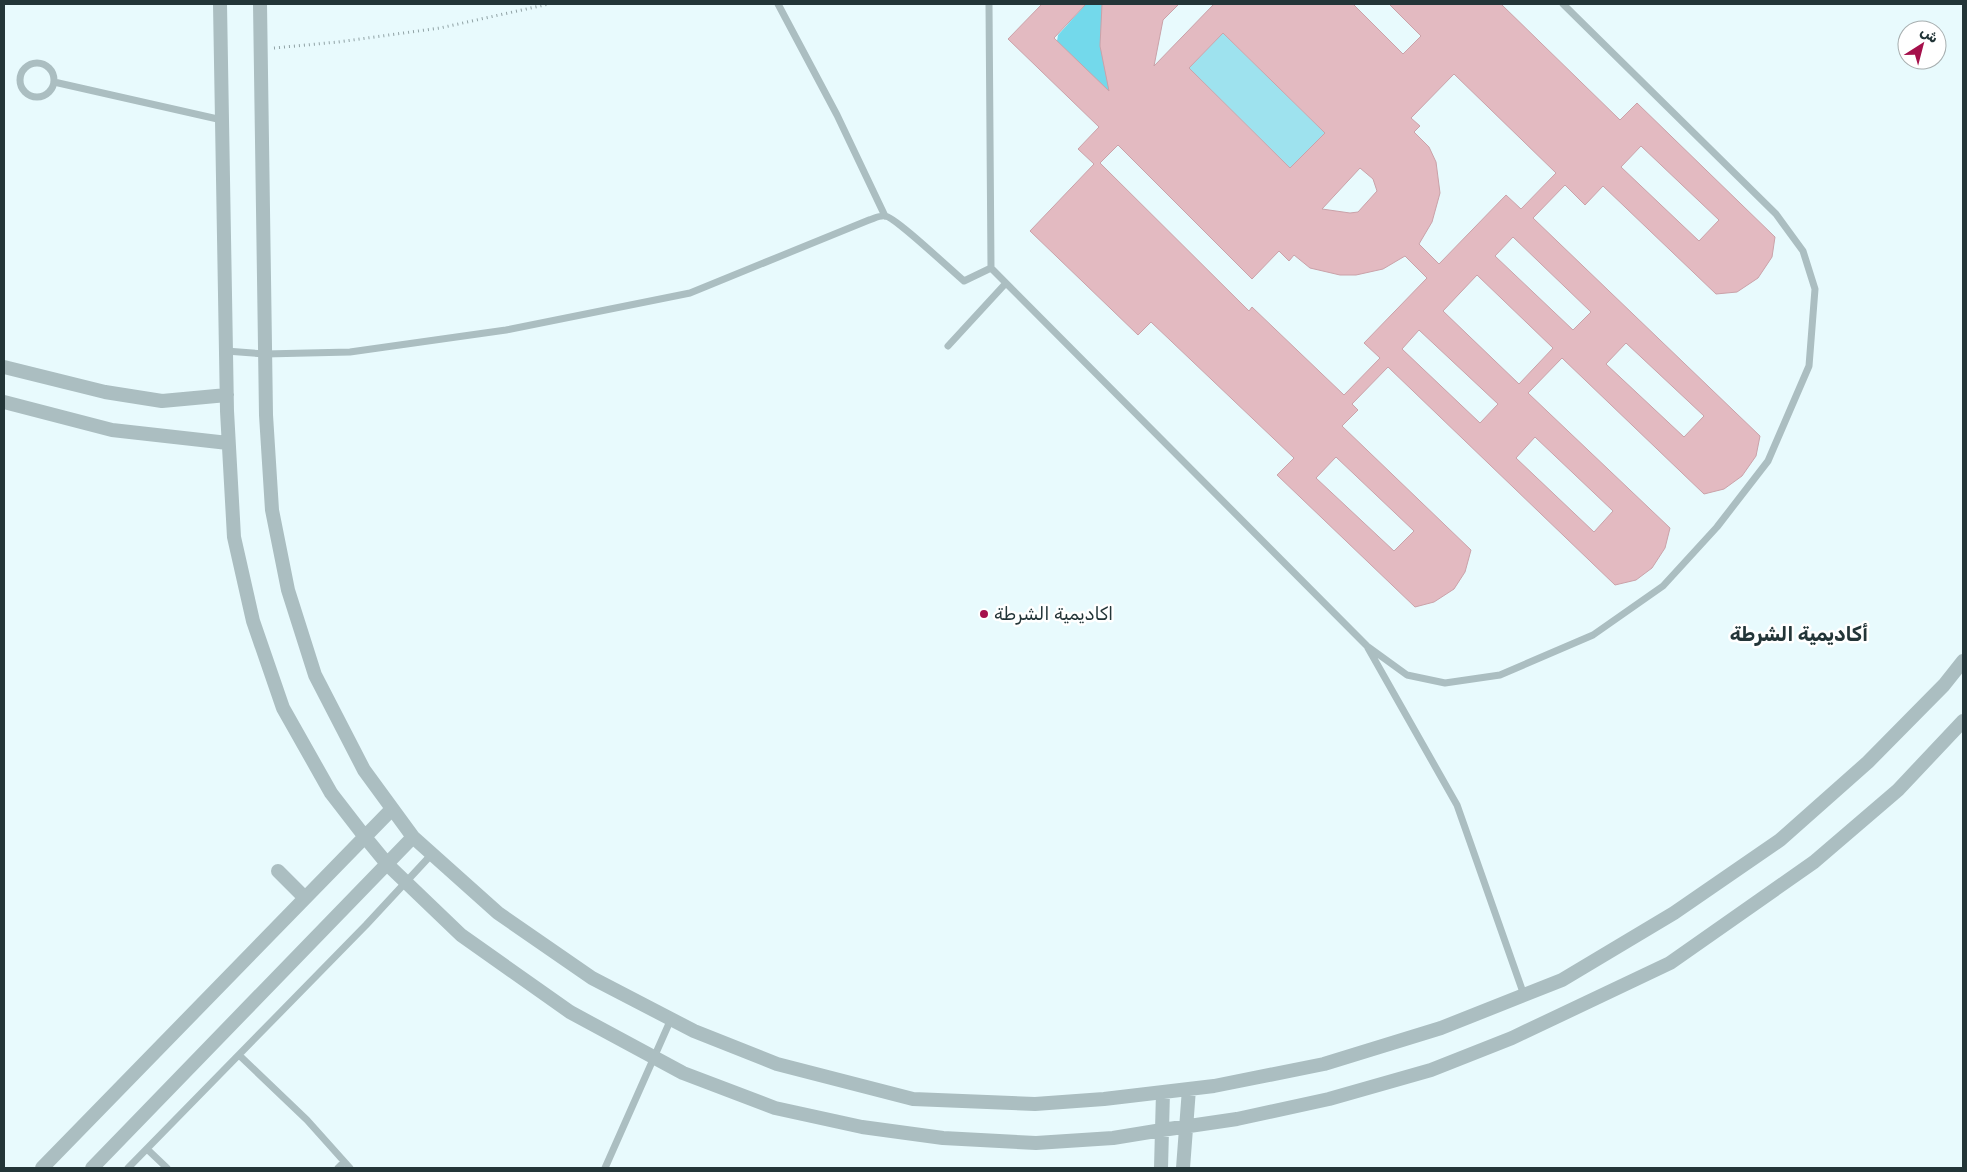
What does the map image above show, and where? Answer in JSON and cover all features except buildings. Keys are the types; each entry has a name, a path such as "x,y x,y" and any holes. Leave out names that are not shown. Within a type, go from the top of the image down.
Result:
{"street":[{"path":"220,4 228,443 234,537 253,621 283,708 331,793 365,837 388,865 461,935 562,1007 683,1073 775,1108 862,1127 943,1138 1036,1143 1112,1138 1237,1118 1329,1099 1431,1070 1512,1038 1670,963 1814,862 1898,790 1963,721"},
{"path":"260,4 266,415 272,510 288,590 315,674 364,770 413,837 498,913 592,978 671,1019 777,1064 913,1098 1035,1104 1188,1089 1324,1064 1441,1028 1562,980 1674,913 1780,840 1868,762 1944,685 1963,661"},
{"path":"4,367 105,392 162,401 227,395"},
{"path":"4,402 112,430 228,443"},
{"path":"42,1168 392,808"},
{"path":"92,1168 388,865 413,837"},
{"path":"278,872 305,898"},
{"path":"1183,1168 1188,1089"},
{"path":"1161,1168 1163,1092"}],"lane":[{"path":"778,4 837,115 885,216"},
{"path":"989,4 991,268 1367,646 1407,675 1445,683 1500,675 1593,635 1663,586 1717,527 1768,461 1809,366 1816,289 1803,251 1776,214 1563,4"},
{"path":"37,62 46,65 52,72 54,82 50,91 41,96 32,96 23,91 19,82 21,72 27,65 37,62"},
{"path":"54,82 222,120"},
{"path":"226,351 265,354 350,352 486,333 690,293 869,220 885,216 898,222 936,258 964,281 991,268"},
{"path":"948,346 1006,283"},
{"path":"1367,646 1456,805 1524,995"},
{"path":"128,1168 366,925 431,855"},
{"path":"605,1168 671,1019"},
{"path":"239,1055 307,1120 350,1168"},
{"path":"148,1149 167,1168"},
{"path":"338,1168 344,1162"}],"path":[{"path":"261,49 338,42 440,28 549,4"}],"shaded area":[{"path":"1086,4 1103,4 1100,46 1120,103 1057,41 1058,35"},
{"path":"1223,33 1325,133 1290,168 1189,68"}],"place":[{"name":"اكاديمية الشرطة","path":"984,614"}],"district":[{"name":"أكاديمية الشرطة","path":"1799,634"}]}
